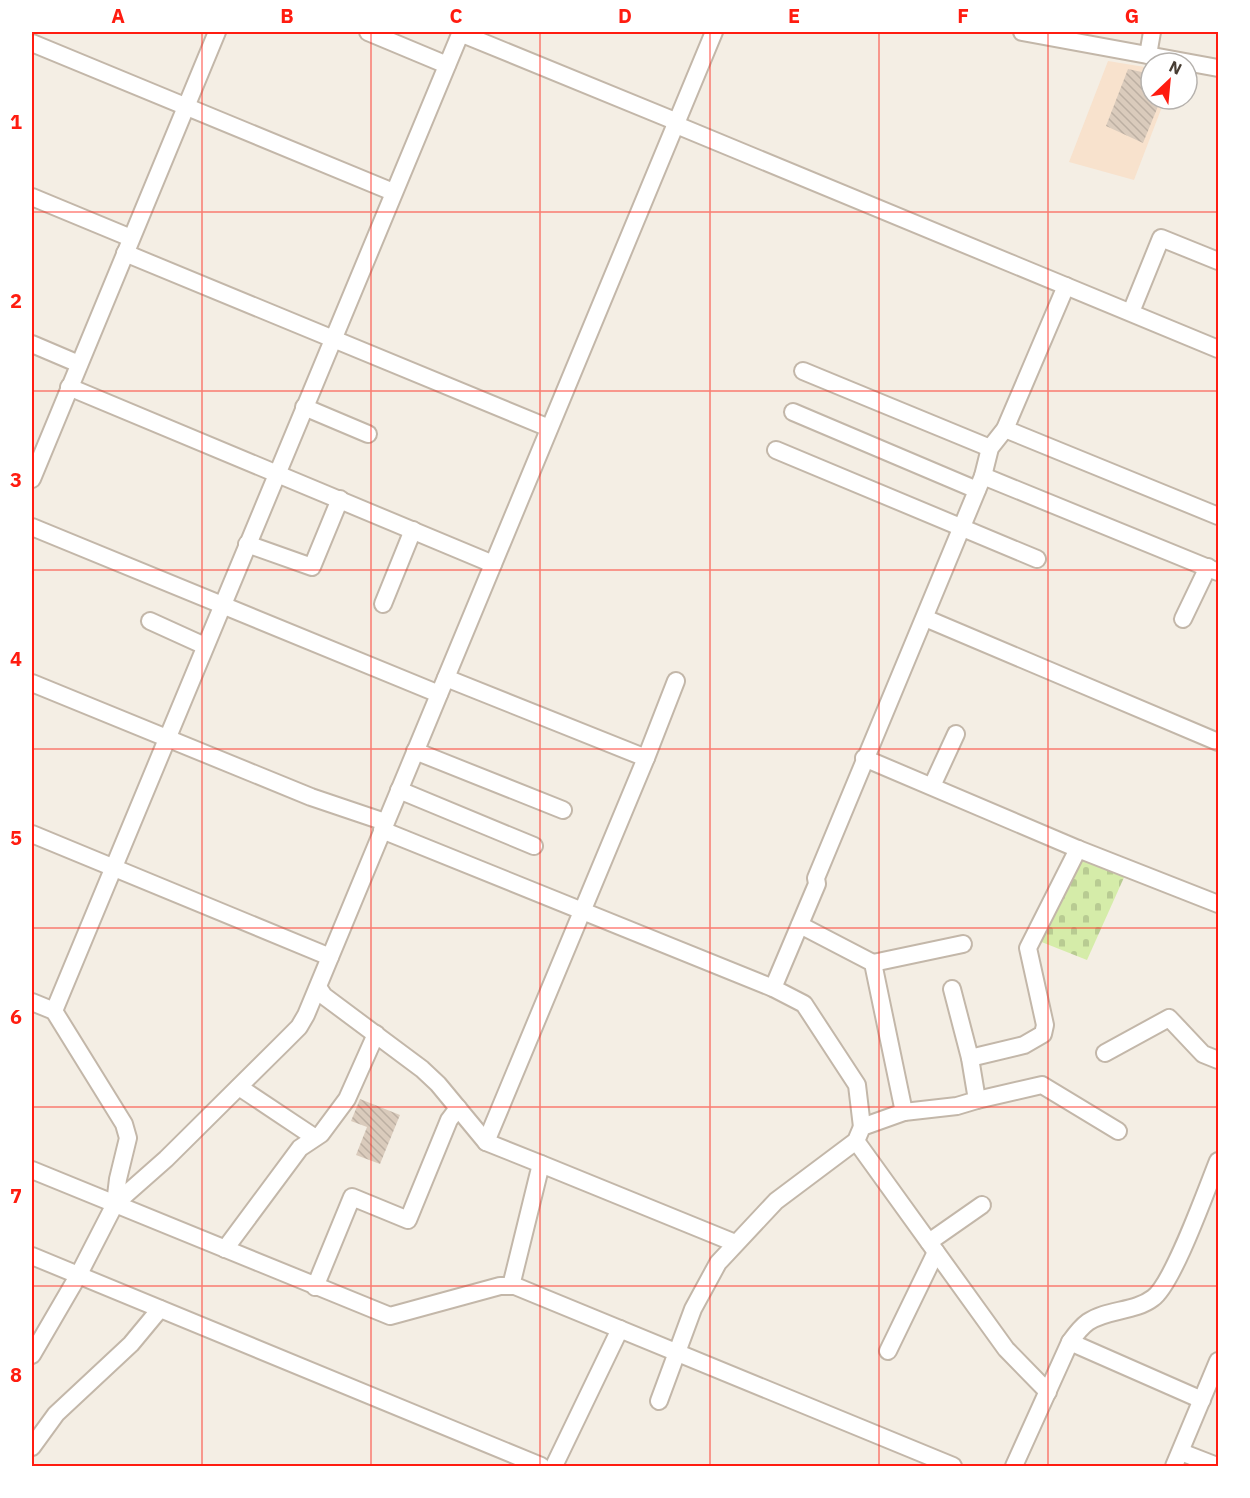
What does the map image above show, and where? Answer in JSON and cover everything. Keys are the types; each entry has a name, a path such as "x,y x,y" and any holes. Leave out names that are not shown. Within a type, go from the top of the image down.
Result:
{"street":[{"path":"32,36 33,32"},
{"path":"32,479 217,32"},
{"path":"368,32 447,65"},
{"path":"54,1011 460,32 1218,349"},
{"path":"32,1355 116,1204 166,1159 239,1087 299,1027 306,1015 714,32"},
{"path":"1022,32 1046,34 1139,53"},
{"path":"1149,51 1152,32"},
{"path":"32,43 393,192"},
{"path":"1199,64 1218,68"},
{"path":"32,197 128,246 332,338 549,428"},
{"path":"1131,312 1161,238 1218,261"},
{"path":"773,988 817,884 816,878 864,758 980,483 990,448 1005,429 1065,286"},
{"path":"32,345 79,364"},
{"path":"803,371 990,448"},
{"path":"69,387 493,564"},
{"path":"304,407 368,434"},
{"path":"793,412 1213,570 1183,619"},
{"path":"1005,429 1218,516"},
{"path":"776,450 1037,559"},
{"path":"247,544 312,567 340,499"},
{"path":"32,527 222,604 442,686 646,758"},
{"path":"383,604 413,530"},
{"path":"925,618 1218,742"},
{"path":"150,621 205,646"},
{"path":"486,1142 676,681"},
{"path":"32,683 384,826 581,912 773,988 804,1004 857,1085 859,1134 932,1247 1006,1348 1048,1392"},
{"path":"932,786 956,734"},
{"path":"416,750 563,810"},
{"path":"864,758 1078,849 1218,904"},
{"path":"399,790 534,846"},
{"path":"32,834 330,957"},
{"path":"970,1058 1024,1045 1043,1034 1045,1025 1028,948 1078,849"},
{"path":"800,925 873,963 963,944"},
{"path":"873,963 904,1112"},
{"path":"318,987 324,996 422,1069 486,1142 735,1244"},
{"path":"952,989 970,1058 977,1100"},
{"path":"32,1002 54,1011 124,1124 128,1138 118,1179 116,1204"},
{"path":"1105,1053 1169,1018 1203,1054 1218,1060"},
{"path":"225,1249 300,1148 321,1134 347,1099 376,1034"},
{"path":"659,1401 693,1309 717,1263 776,1200 859,1134 904,1112 957,1106 1042,1085 1118,1131"},
{"path":"239,1087 314,1137"},
{"path":"315,1287 352,1197 408,1220 449,1120 458,1108"},
{"path":"1014,1467 1070,1342 1081,1328 1090,1320 1133,1308 1153,1298 1162,1289 1218,1161"},
{"path":"511,1286 541,1164"},
{"path":"32,1170 390,1316 500,1286 515,1286 953,1467"},
{"path":"888,1351 932,1247 982,1205"},
{"path":"32,1256 541,1467"},
{"path":"32,1447 56,1414 131,1344 160,1309"},
{"path":"554,1467 620,1329"},
{"path":"1070,1342 1202,1400"},
{"path":"1217,1467 1178,1459 1218,1361"}],"shaded area":[{"path":"1108,61 1139,66 1139,111 1160,111 1134,180 1069,162"}],"green space":[{"path":"1083,855 1126,873 1087,960 1039,941"}],"building":[{"path":"1128,69 1139,71 1139,111 1156,111 1143,143 1106,126"},
{"path":"360,1099 400,1115 380,1164 356,1155 367,1127 351,1121"}]}
